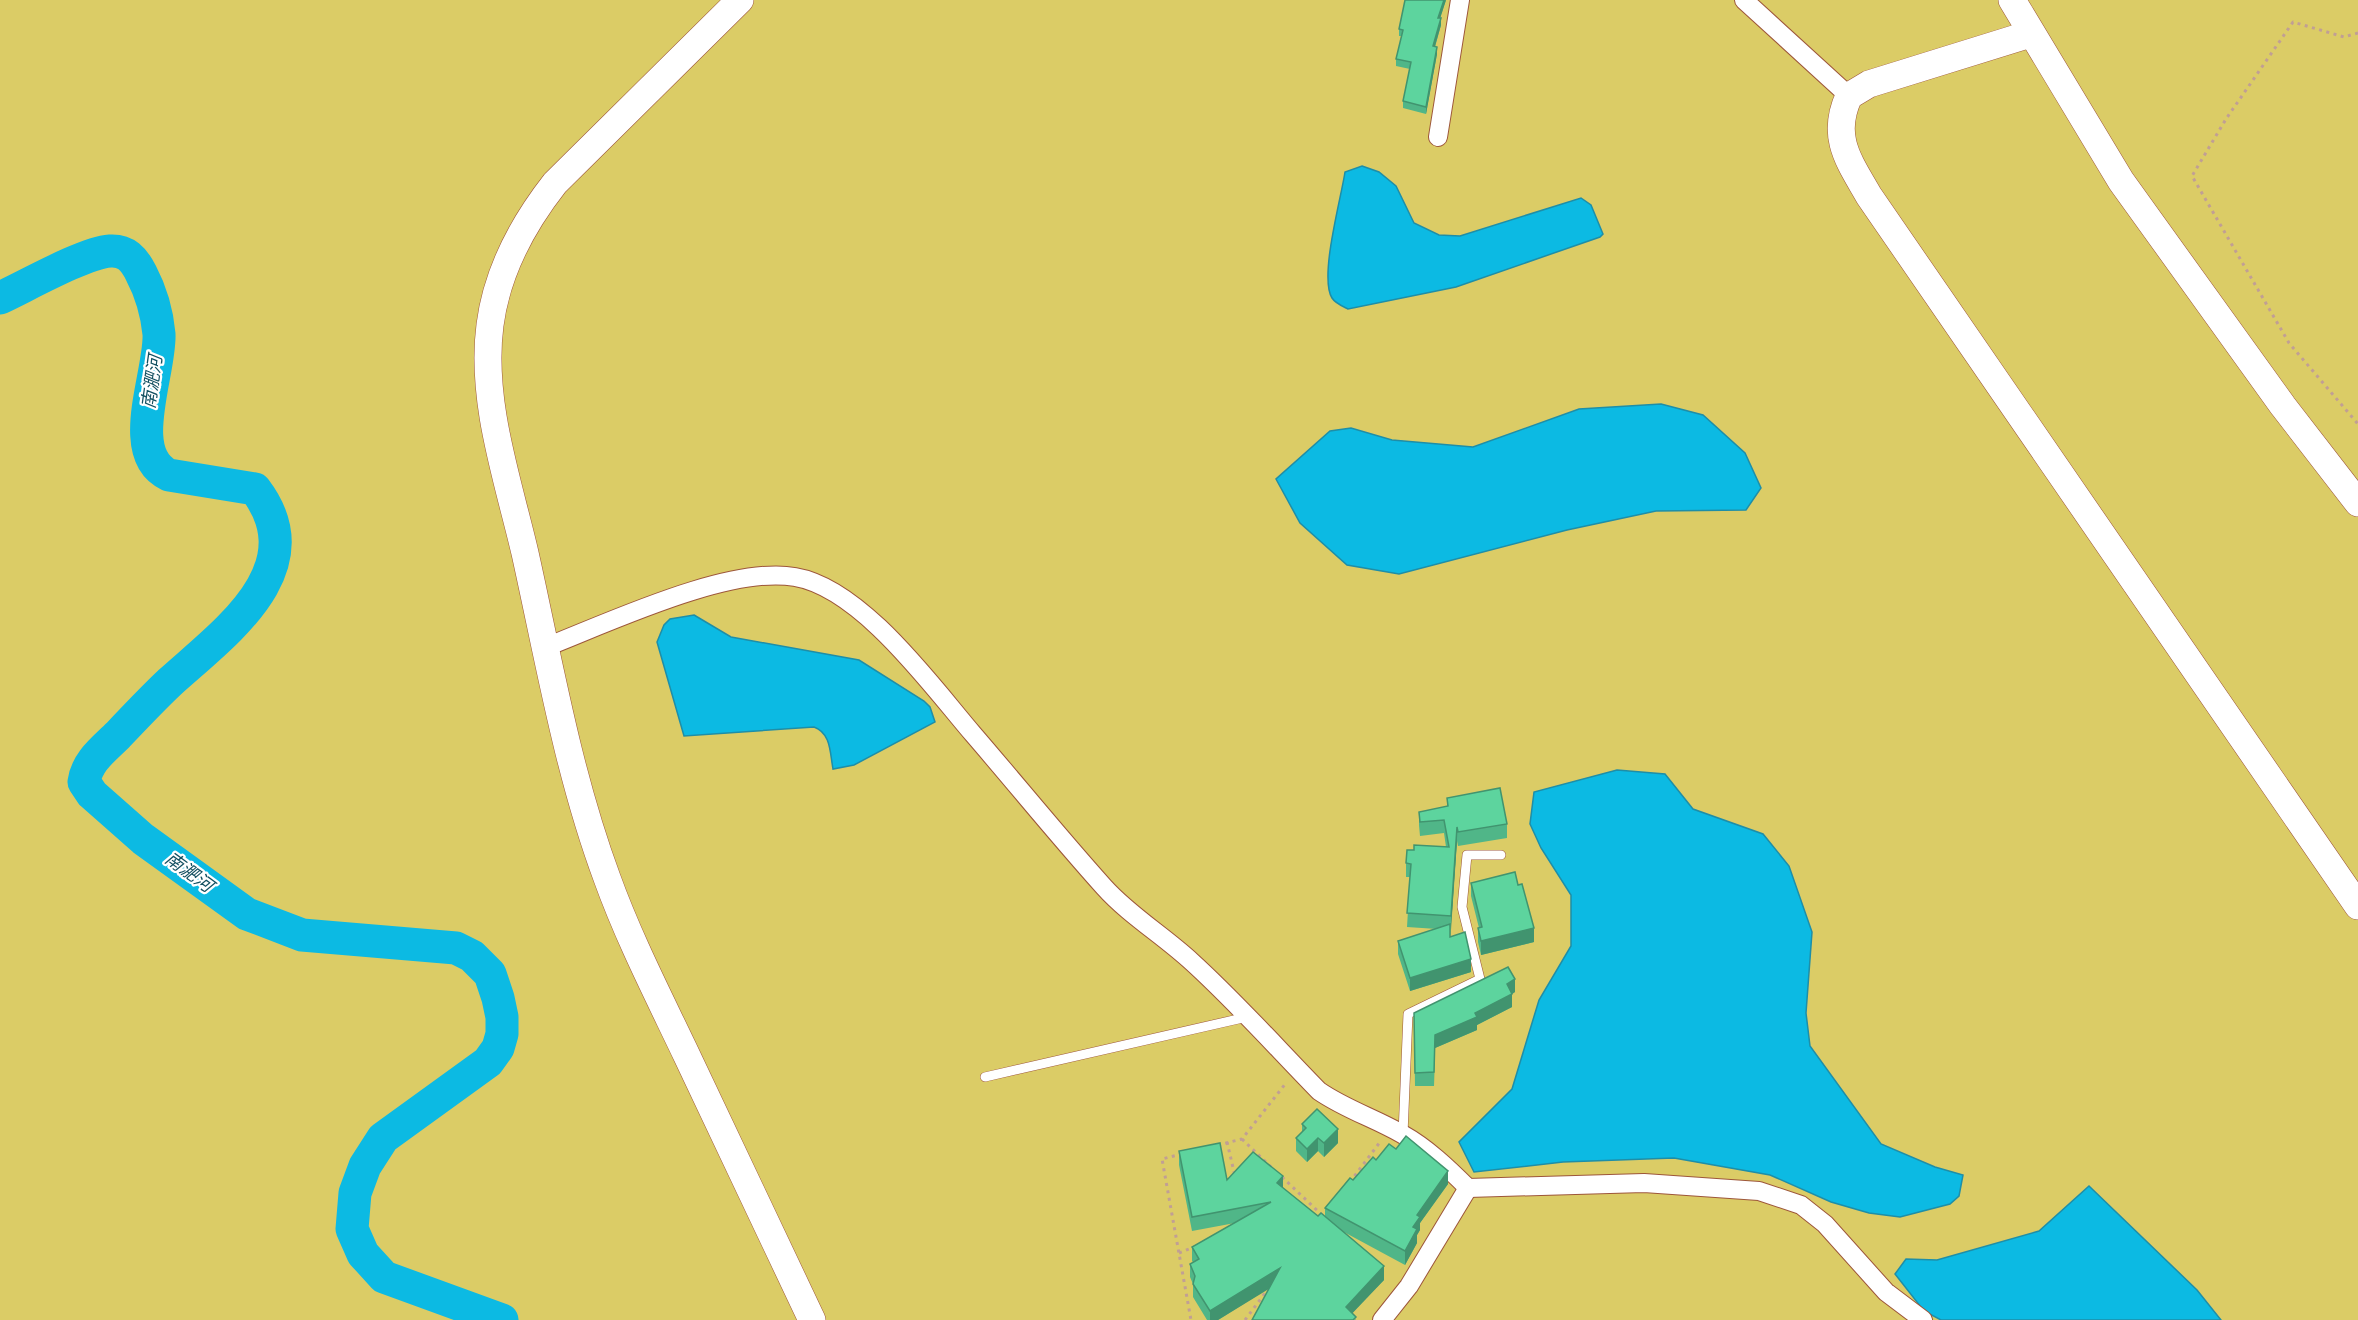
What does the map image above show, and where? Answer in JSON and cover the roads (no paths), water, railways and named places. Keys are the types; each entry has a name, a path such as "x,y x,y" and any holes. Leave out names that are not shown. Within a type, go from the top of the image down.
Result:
{"street":[{"path":"740,0 555,183 518,236 496,292 490,325 489,384 501,448 576,779 607,879 638,953 812,1320"},
{"path":"1438,137 1460,0"},
{"path":"1744,0 1849,96"},
{"path":"2012,0 2030,34 2121,181 2283,406 2358,503"},
{"path":"2030,34 1890,76 1849,96 1839,124 1850,162 1869,196 2358,906"},
{"path":"546,647 660,602 737,579 795,577 818,584 859,610 912,662 1106,889 1193,962 1319,1091 1343,1107 1396,1131 1437,1158 1468,1188 1644,1183 1759,1191 1801,1205 1825,1224 1886,1292 1923,1320"},
{"path":"1382,1320 1409,1286 1468,1188"}],"lane":[{"path":"1396,1131 1408,1014 1480,979 1462,907 1467,855 1501,855"},
{"path":"985,1077 1247,1017"}],"water":[{"path":"1362,166 1379,172 1396,186 1414,223 1439,235 1460,236 1581,198 1591,205 1603,234 1600,237 1456,287 1348,309 1332,298 1329,288 1329,256 1345,172"},
{"path":"1661,404 1703,415 1745,453 1761,488 1746,510 1656,511 1567,530 1399,574 1347,565 1300,523 1276,479 1330,431 1351,428 1392,440 1473,447 1579,409"},
{"path":"694,615 731,637 859,660 924,701 930,707 935,722 854,765 833,769 827,739 820,730 814,727 684,736 657,642 664,625 670,619"},
{"path":"1617,770 1665,774 1693,809 1763,834 1789,866 1812,932 1806,1013 1810,1046 1881,1144 1935,1167 1963,1175 1959,1196 1950,1204 1900,1217 1869,1213 1831,1202 1770,1175 1674,1158 1563,1162 1474,1172 1459,1142 1512,1089 1539,1000 1571,946 1571,895 1541,848 1530,824 1534,792"},
{"path":"2089,1186 2197,1290 2221,1320 1941,1320 1924,1311 1895,1274 1906,1259 1937,1260 2039,1231"}],"waterway":[{"name":"南淝河","path":"0,298 99,253 116,251 129,256 148,288 158,326 158,350 147,431 149,449 156,464 169,475 255,489 271,518 275,546 269,572 256,597 237,620 163,688 97,756 84,782 92,794 143,839 247,914 302,935 456,948 472,956 490,974 502,1017 502,1034 498,1048 488,1062 383,1138 365,1166 355,1193 352,1229 363,1254 384,1277 502,1320"}]}
